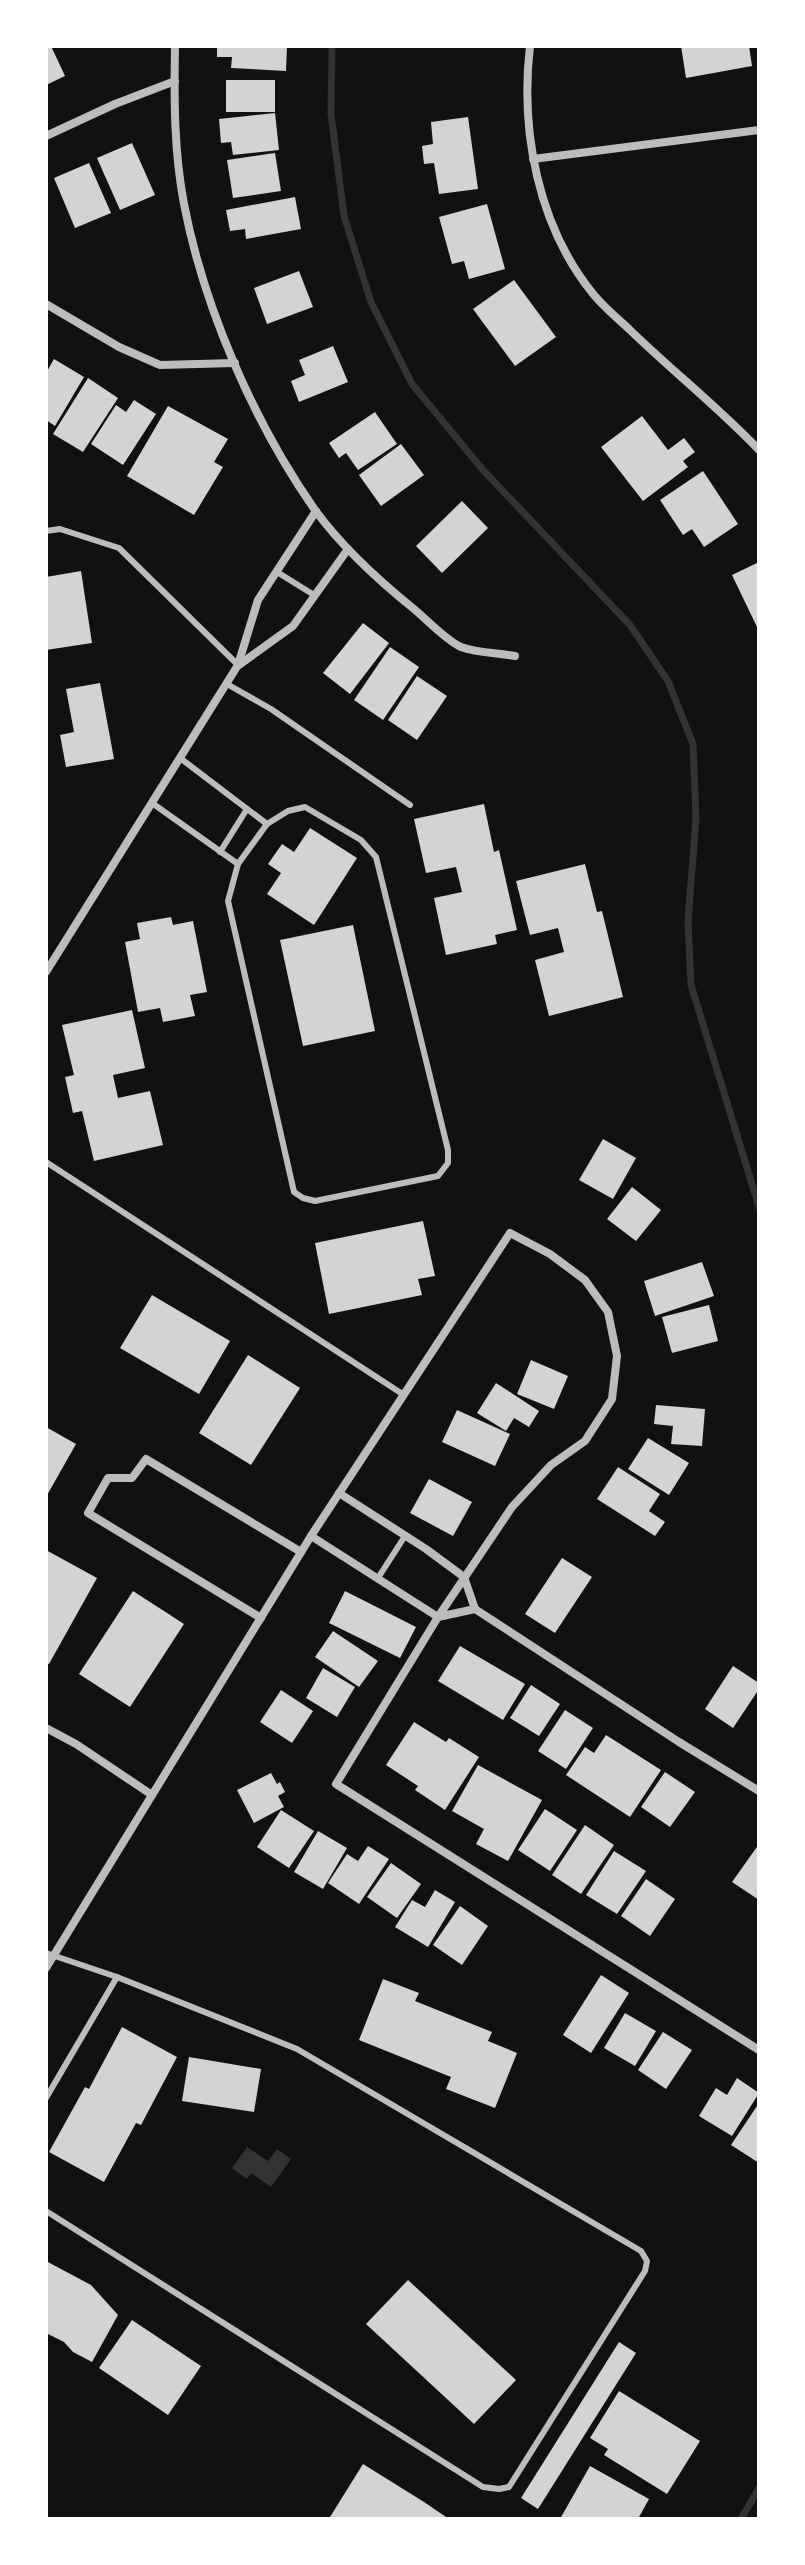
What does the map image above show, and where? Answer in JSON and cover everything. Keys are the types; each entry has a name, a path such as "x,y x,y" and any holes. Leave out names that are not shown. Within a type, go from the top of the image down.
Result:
{"street":[{"path":"175,46 174,116 183,202 200,274 235,363 282,457 316,511 348,549 394,593 460,646 515,656"},
{"path":"530,46 528,96 533,159 556,233 574,265 594,295 759,450"},
{"path":"46,136 175,81"},
{"path":"533,159 759,130"},
{"path":"46,304 119,347 160,365 235,363"},
{"path":"46,972 227,684 238,665 258,600 316,511"},
{"path":"238,665 293,626 348,549"},
{"path":"46,1968 49,1955 152,1795 311,1536 510,1233 550,1254 585,1280 608,1312 617,1356 612,1399 585,1441 551,1465 512,1507 438,1617 336,1784 759,2050"},
{"path":"261,1618 88,1513 108,1478 132,1478 146,1459 301,1552"},
{"path":"339,1493 464,1577 475,1609 759,1791"},
{"path":"311,1536 438,1617 475,1609"},
{"path":"46,1728 76,1744 152,1795"}],"lane":[{"path":"46,531 60,529 119,548 238,665"},
{"path":"277,572 314,595"},
{"path":"227,684 271,709 410,805"},
{"path":"180,758 267,824"},
{"path":"152,803 238,864"},
{"path":"305,807 361,840 376,857 448,1150 448,1163 438,1176 315,1201 294,1192 228,901 238,864 267,824 288,811 305,807"},
{"path":"220,852 247,809"},
{"path":"46,1162 404,1395"},
{"path":"378,1578 405,1536"},
{"path":"46,2211 483,2487 499,2489 509,2487 645,2271 647,2261 641,2251 297,2049 117,1977 49,1955"},
{"path":"46,2098 117,1977"}],"shaded area":[{"path":"247,2147 268,2161 277,2149 291,2159 271,2187 251,2173 247,2179 232,2168"}],"building":[{"path":"46,46 51,46 65,76 46,85"},
{"path":"217,46 287,46 286,71 231,68 232,57 217,57"},
{"path":"681,46 749,46 752,66 686,78"},
{"path":"226,80 275,80 275,112 226,112"},
{"path":"275,113 279,150 233,155 231,142 221,143 219,119"},
{"path":"468,117 478,189 439,194 434,163 424,164 422,146 433,144 431,122"},
{"path":"132,143 155,195 120,210 97,158"},
{"path":"275,153 281,191 233,198 227,160"},
{"path":"89,163 111,213 75,228 54,178"},
{"path":"295,197 301,229 246,239 245,229 230,231 226,210"},
{"path":"487,204 505,269 469,279 464,261 452,264 439,217"},
{"path":"299,271 313,307 267,324 254,288"},
{"path":"514,280 556,337 515,366 473,309"},
{"path":"333,346 348,382 299,402 291,381 305,375 299,360"},
{"path":"54,359 84,377 55,426 46,420 46,373"},
{"path":"88,378 118,398 83,452 53,434"},
{"path":"134,400 156,414 123,465 91,444 116,405 126,412"},
{"path":"168,406 228,439 214,462 223,467 194,515 127,476"},
{"path":"375,412 397,444 358,470 346,453 339,458 329,443"},
{"path":"642,416 668,450 684,438 695,452 683,461 688,467 643,501 601,447"},
{"path":"401,444 424,475 381,506 359,475"},
{"path":"703,471 738,524 704,547 692,529 683,535 660,500"},
{"path":"462,501 488,528 442,573 416,546"},
{"path":"759,562 759,626 757,627 732,575"},
{"path":"81,571 92,643 46,650 46,577"},
{"path":"363,623 389,643 350,694 323,673"},
{"path":"390,647 419,667 383,720 354,700"},
{"path":"417,676 447,696 417,740 388,720"},
{"path":"100,683 114,759 66,767 60,735 74,732 66,689"},
{"path":"484,804 494,852 499,850 517,930 495,935 497,944 446,955 434,898 462,892 456,867 426,873 414,819"},
{"path":"310,828 357,858 314,925 267,894 281,873 268,864 282,844 294,852"},
{"path":"585,864 597,912 602,911 623,997 549,1016 535,960 564,952 558,928 530,935 516,881"},
{"path":"171,917 173,925 193,921 207,992 190,995 195,1016 163,1022 160,1008 138,1012 125,942 140,939 137,923"},
{"path":"353,925 375,1031 303,1046 280,940"},
{"path":"132,1010 145,1068 113,1075 118,1098 150,1091 163,1145 94,1161 82,1111 73,1113 65,1077 74,1075 62,1025"},
{"path":"603,1139 636,1158 613,1199 579,1180"},
{"path":"632,1187 661,1210 636,1241 607,1219"},
{"path":"423,1221 435,1276 418,1279 422,1295 329,1314 315,1243"},
{"path":"702,1262 714,1296 655,1316 644,1281"},
{"path":"152,1295 230,1341 199,1394 120,1348"},
{"path":"709,1305 718,1341 672,1353 662,1317"},
{"path":"248,1355 300,1388 251,1465 199,1433"},
{"path":"531,1360 568,1376 554,1409 517,1394"},
{"path":"496,1383 539,1411 529,1427 514,1418 506,1431 477,1413"},
{"path":"656,1405 705,1409 702,1446 671,1444 673,1426 654,1424"},
{"path":"457,1410 510,1434 495,1466 442,1442"},
{"path":"46,1427 76,1444 46,1497"},
{"path":"648,1438 689,1463 669,1495 628,1469"},
{"path":"618,1467 660,1494 649,1511 665,1522 655,1536 597,1499"},
{"path":"429,1479 472,1502 453,1536 410,1513"},
{"path":"46,1550 97,1578 49,1664 46,1663"},
{"path":"562,1558 592,1577 555,1633 525,1614"},
{"path":"133,1591 184,1624 130,1707 79,1674"},
{"path":"345,1591 416,1627 400,1658 329,1623"},
{"path":"333,1631 378,1661 359,1687 315,1657"},
{"path":"460,1646 525,1684 503,1720 438,1681"},
{"path":"733,1666 759,1683 759,1689 733,1728 705,1709"},
{"path":"323,1668 355,1687 337,1717 306,1698"},
{"path":"531,1685 560,1704 539,1736 510,1718"},
{"path":"281,1690 313,1711 292,1743 260,1722"},
{"path":"565,1710 593,1728 566,1769 538,1751"},
{"path":"414,1722 446,1742 449,1738 479,1757 445,1810 415,1790 418,1786 386,1765"},
{"path":"606,1735 661,1770 630,1817 566,1775 585,1747 594,1753"},
{"path":"478,1765 542,1800 508,1861 476,1844 484,1829 452,1811"},
{"path":"665,1772 695,1792 670,1827 641,1807"},
{"path":"271,1773 285,1792 278,1796 284,1807 254,1823 237,1790"},
{"path":"545,1809 577,1830 550,1871 518,1850"},
{"path":"281,1810 314,1831 289,1868 257,1847"},
{"path":"585,1825 614,1845 581,1894 552,1875"},
{"path":"318,1831 347,1848 323,1889 294,1872"},
{"path":"759,1844 759,1900 732,1882"},
{"path":"368,1846 389,1859 359,1904 328,1883 347,1854 358,1861"},
{"path":"614,1851 646,1871 617,1914 586,1895"},
{"path":"391,1863 421,1884 397,1918 367,1897"},
{"path":"646,1879 675,1899 650,1936 621,1916"},
{"path":"435,1890 455,1902 428,1947 395,1927 412,1900 425,1907"},
{"path":"460,1906 488,1926 462,1965 433,1945"},
{"path":"601,1975 629,1993 591,2053 563,2035"},
{"path":"383,1979 419,1993 415,2001 492,2032 488,2041 517,2053 495,2108 446,2089 451,2077 359,2040"},
{"path":"625,2013 656,2031 635,2066 604,2048"},
{"path":"122,2027 177,2057 141,2125 136,2123 104,2182 49,2152 85,2087 89,2089"},
{"path":"663,2032 692,2050 666,2089 638,2070"},
{"path":"189,2057 261,2069 254,2112 182,2101"},
{"path":"737,2078 759,2093 732,2136 699,2116 716,2088 727,2095"},
{"path":"757,2106 759,2108 759,2163 731,2145"},
{"path":"46,2261 91,2285 118,2315 92,2362 46,2333"},
{"path":"408,2280 516,2380 474,2424 366,2324"},
{"path":"132,2320 201,2366 168,2415 99,2368"},
{"path":"619,2342 636,2353 538,2509 521,2498"},
{"path":"619,2391 700,2441 667,2494 604,2455 608,2449 590,2438"},
{"path":"363,2464 449,2519 333,2519 330,2517"},
{"path":"590,2466 649,2499 638,2519 560,2519"}],"waterway":[{"path":"332,46 331,114 344,216 371,302 412,384 483,470 630,625 668,681 693,744 696,819 688,921 691,985 759,1207"},
{"path":"741,2519 759,2488"}]}
